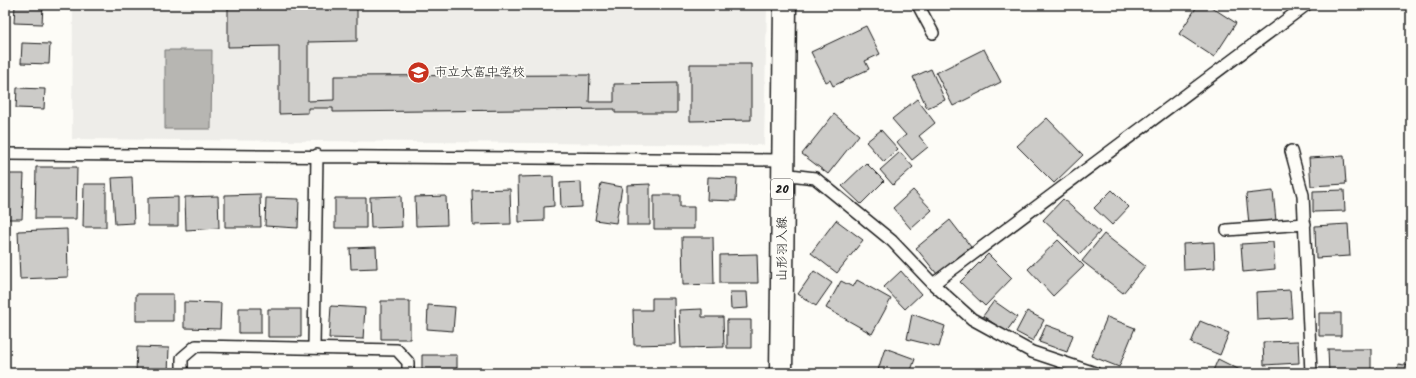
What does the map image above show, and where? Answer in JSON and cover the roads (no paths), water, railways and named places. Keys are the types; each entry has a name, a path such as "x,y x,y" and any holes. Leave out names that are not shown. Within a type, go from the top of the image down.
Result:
{"main road":[{"name":"山形羽入線","path":"781,373 782,167 785,5"}],"lane":[{"path":"918,5 934,33"},
{"path":"933,284 1306,5"},
{"path":"1291,151 1303,195 1311,373"},
{"path":"5,154 317,155 782,167 815,178 892,241 933,284 972,319 1032,352 1095,373"},
{"path":"314,347 317,155"},
{"path":"1228,230 1305,224"},
{"path":"182,373 182,358 196,346 314,347 397,350 408,362 408,373"}],"place":[{"name":"市立大富中学校","path":"419,72"}]}
